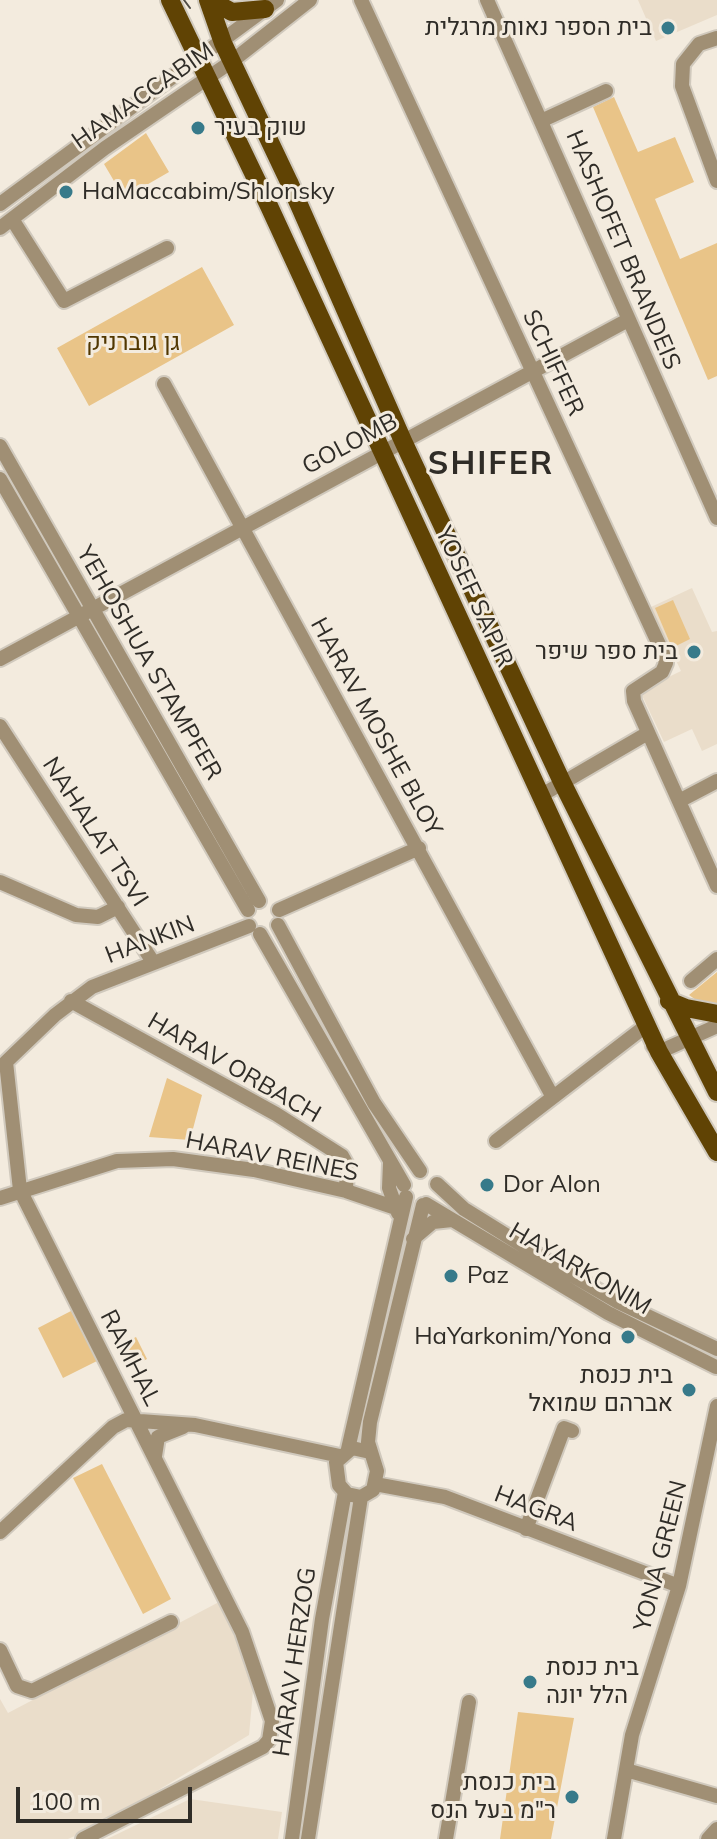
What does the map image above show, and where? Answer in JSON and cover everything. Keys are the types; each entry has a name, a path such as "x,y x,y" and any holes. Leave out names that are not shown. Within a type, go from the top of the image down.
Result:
{"main road":[{"name":"YOSEF SAPIR","path":"170,0 540,796 640,1031 659,1052 717,1152"},
{"name":"YOSEF SAPIR","path":"209,0 231,62 289,182 403,441 562,782 717,1092"},
{"path":"209,0 232,12 271,5"},
{"path":"669,1001 717,1014"},
{"path":"717,1058 717,1085"}],"street":[{"name":"HAMACCABIM","path":"6,223 130,130 231,62 310,0"},
{"name":"SCHIFFER","path":"361,0 666,663 662,672 633,691 634,701 648,733"},
{"name":"HASHOFET BRANDEIS","path":"487,0 543,120 717,518"},
{"name":"HAMACCABIM","path":"0,204 271,5"},
{"path":"717,38 699,44 683,64 682,86 717,181"},
{"path":"543,120 606,91"},
{"path":"6,223 64,301 167,248"},
{"name":"GOLOMB","path":"0,659 628,320"},
{"name":"HARAV MOSHE BLOY","path":"164,384 550,1092"},
{"name":"YEHOSHUA STAMPFER","path":"0,446 4,462 92,607 254,918"},
{"name":"YEHOSHUA STAMPFER","path":"0,479 254,918 390,1163 402,1196"},
{"name":"NAHALAT TSVI","path":"0,726 153,962"},
{"path":"540,796 648,733 717,886"},
{"path":"679,801 717,781"},
{"path":"278,918 419,848"},
{"path":"0,882 76,915 98,917 118,907"},
{"path":"254,918 271,902 374,1103 420,1171 431,1175 437,1184 435,1198 425,1204 413,1203 389,1188 390,1163"},
{"name":"HANKIN","path":"71,1001 92,987 254,918 273,931 278,918"},
{"path":"691,981 717,959"},
{"name":"RAMHAL","path":"71,1001 3,1060 20,1190 248,1646 269,1706 272,1731 263,1747 83,1839"},
{"name":"HARAV ORBACH","path":"71,1001 342,1156 347,1165 346,1191"},
{"path":"659,1052 717,1026"},
{"path":"496,1141 640,1031"},
{"name":"HARAV REINES","path":"0,1198 117,1161 173,1159 254,1170 346,1191 402,1196"},
{"path":"402,1196 410,1175 420,1171"},
{"name":"HAYARKONIM","path":"437,1184 464,1209 546,1260 618,1302 717,1349"},
{"name":"HARAV HERZOG","path":"292,1839 322,1619 345,1492 335,1469 344,1452 401,1223 402,1196"},
{"path":"345,1492 361,1497 373,1490 375,1484 377,1464 370,1452 370,1422 413,1240 425,1204"},
{"name":"HAYARKONIM","path":"425,1204 608,1313 717,1370"},
{"path":"413,1240 433,1222 452,1220"},
{"name":"YONA GREEN","path":"614,1839 632,1735 679,1586 717,1406"},
{"path":"0,1532 113,1427 137,1419 195,1425 344,1452 370,1452"},
{"path":"155,1456 158,1437 195,1425"},
{"path":"526,1529 564,1428 572,1431"},
{"name":"HAGRA","path":"375,1484 445,1497 679,1586"},
{"name":"HARAV HERZOG","path":"308,1839 361,1497"},
{"path":"0,1650 17,1686 27,1691 41,1688 171,1622"},
{"path":"446,1839 469,1702"},
{"path":"626,1770 717,1796"},
{"path":"708,1839 717,1829"}],"shaded area":[{"name":"בית הספר נאות מרגלית","path":"638,0 717,0 717,15 656,41"},
{"name":"בית ספר שיפר","path":"692,588 712,632 717,631 717,744 702,751 692,729 664,742 640,691 681,671 651,607"},
{"path":"219,1602 254,1680 249,1735 106,1822 68,1839 0,1839 0,1699 8,1713"},
{"path":"190,1799 282,1812 278,1839 107,1839"}],"green space":[{"path":"614,97 638,152 675,137 694,182 655,199 680,259 717,243 717,376 708,380 593,107"},
{"path":"146,133 169,172 124,198 104,164"},
{"name":"גן גוברניק","path":"202,267 234,325 89,406 57,348"},
{"path":"673,600 690,639 672,648 655,608"},
{"path":"717,972 717,1007 703,1005 689,995"},
{"path":"167,1078 202,1095 190,1140 149,1137"},
{"path":"71,1311 97,1361 63,1378 38,1328"},
{"path":"136,1337 147,1359 127,1369 116,1347"},
{"path":"102,1464 171,1599 143,1614 73,1478"},
{"path":"518,1712 574,1718 551,1839 500,1839"}],"tram line":[{"path":"184,0 190,8"}],"place":[{"name":"בית הספר נאות מרגלית","path":"668,28"},
{"name":"שוק בעיר","path":"198,128"},
{"name":"HaMaccabim/Shlonsky","path":"66,192"},
{"name":"בית ספר שיפר","path":"694,652"},
{"name":"Dor Alon","path":"487,1185"},
{"name":"Paz","path":"451,1276"},
{"name":"HaYarkonim/Yona","path":"628,1337"},
{"name":"בית כנסת אברהם שמואל","path":"689,1390"},
{"name":"בית כנסת הלל יונה","path":"530,1682"},
{"name":"בית כנסת ר\"מ בעל הנס","path":"572,1797"}],"district":[{"name":"SHIFER","path":"491,464"}]}
